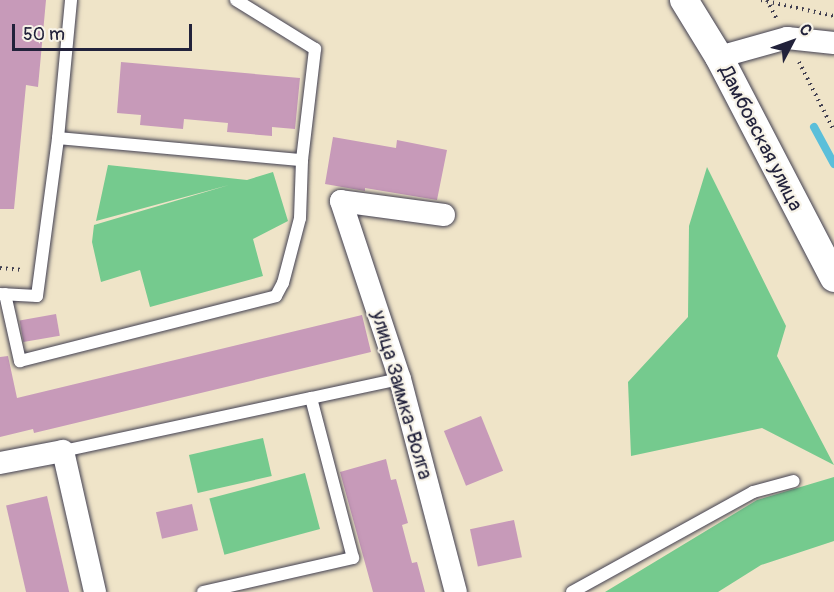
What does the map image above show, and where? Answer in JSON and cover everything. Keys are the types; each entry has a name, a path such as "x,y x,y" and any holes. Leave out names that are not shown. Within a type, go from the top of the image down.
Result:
{"street":[{"name":"Дамбовская улица","path":"684,0 719,57 834,278"},
{"path":"719,57 787,38 834,43"},
{"name":"улица Заимка-Волга","path":"444,215 341,201 400,379 456,592"},
{"path":"0,463 63,451 95,592"}],"lane":[{"path":"71,0 58,138 37,296 2,294 4,314 20,361 276,296 283,283 300,218 302,160 315,49 236,0"},
{"path":"58,138 302,160"},
{"path":"63,451 400,379"},
{"path":"203,592 353,558 311,398"},
{"path":"572,592 753,492 794,481"}],"path":[{"path":"761,0 834,16"},
{"path":"768,1 834,131"}],"green space":[{"path":"108,165 247,180 273,172 288,221 253,239 263,276 150,307 140,270 101,282 92,242 94,225 229,185 96,221"},
{"path":"707,167 786,326 777,356 834,465 762,428 631,456 628,382 688,317 689,226"},
{"path":"263,438 272,476 198,493 189,455"},
{"path":"305,473 320,529 224,555 209,499"},
{"path":"834,477 834,541 761,565 718,592 605,592 757,500"}],"building":[{"path":"0,0 46,0 38,87 26,85 14,209 0,209"},
{"path":"121,62 300,78 295,129 272,127 272,136 227,132 228,123 184,119 183,129 140,125 141,115 117,113"},
{"path":"333,137 396,148 397,140 447,150 437,200 325,184"},
{"path":"56,314 60,336 23,342 20,320"},
{"path":"362,315 371,352 34,433 33,429 0,437 0,357 8,356 17,398"},
{"path":"481,416 503,471 466,486 444,431"},
{"path":"386,459 391,480 396,479 408,523 402,525 412,563 417,562 425,592 373,592 340,472"},
{"path":"47,496 69,592 26,592 6,505"},
{"path":"192,504 198,530 162,539 156,512"},
{"path":"514,520 522,557 478,567 470,529"}],"waterway":[{"path":"814,127 834,164"}]}
